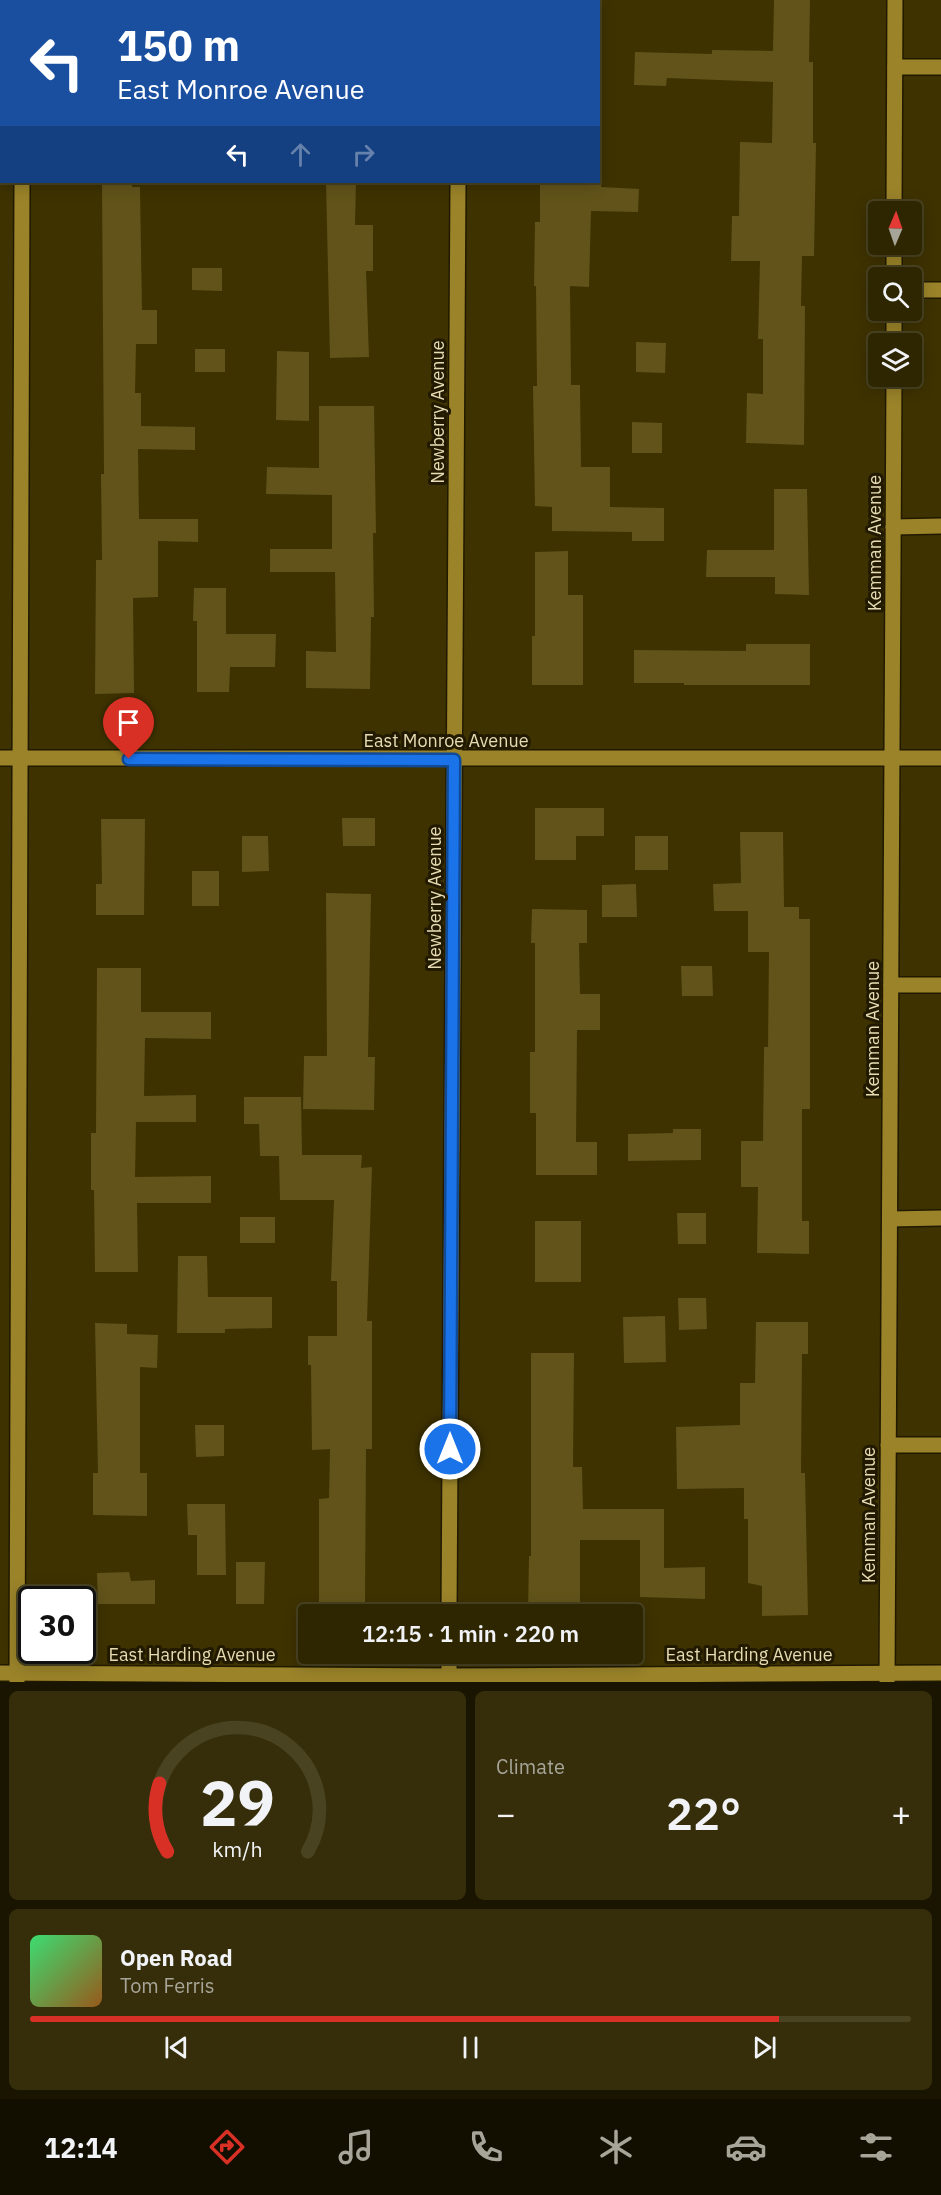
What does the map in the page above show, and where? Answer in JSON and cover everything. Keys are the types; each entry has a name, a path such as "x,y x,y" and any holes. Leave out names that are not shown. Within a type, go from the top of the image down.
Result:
{"street":[{"path":"894,201 895,0"},
{"path":"895,67 941,67"},
{"path":"17,1677 22,183"},
{"name":"Newberry Avenue","path":"449,1604 458,183"},
{"path":"922,290 941,290"},
{"name":"Kemman Avenue","path":"887,1678 894,387"},
{"path":"893,526 941,526"},
{"name":"East Monroe Avenue","path":"0,758 454,760 941,758"},
{"path":"891,985 941,985"},
{"path":"890,1219 941,1218"},
{"path":"888,1445 941,1445"},
{"name":"East Harding Avenue","path":"0,1673 17,1677 449,1679 887,1678 941,1673"}],"building":[{"path":"774,0 810,0 809,62 813,62 813,143 816,143 814,256 802,256 801,306 805,306 804,445 746,443 747,393 763,394 763,339 758,339 760,261 731,261 732,216 739,216 740,142 772,143 773,82 667,78 666,86 634,85 635,52 712,54 712,50 773,51"},
{"path":"601,182 601,187 639,189 638,212 591,211 589,287 570,286 571,385 580,385 581,467 610,467 610,507 664,508 664,541 632,541 632,532 552,531 552,507 535,506 533,386 537,386 535,222 540,222 540,183"},
{"path":"102,183 132,183 132,187 140,187 142,310 157,310 157,344 136,344 135,393 141,393 141,426 195,427 195,450 138,449 139,519 198,519 198,542 158,541 158,597 133,598 134,693 95,694 96,560 102,560 101,474 104,474"},
{"path":"326,183 356,183 355,225 373,225 373,271 366,271 369,357 330,358"},
{"path":"192,268 222,268 222,291 192,290"},
{"path":"636,342 666,343 665,373 636,372"},
{"path":"195,349 225,349 225,372 195,372"},
{"path":"277,351 309,352 309,421 276,420"},
{"path":"319,406 374,406 376,533 373,533 374,617 371,617 370,689 306,688 306,651 336,652 335,572 270,572 270,549 332,549 332,495 266,494 267,467 319,468"},
{"path":"632,422 662,423 662,453 632,453"},
{"path":"774,489 807,489 809,595 775,594 775,577 706,577 707,550 774,550"},
{"path":"568,551 568,595 583,595 583,685 532,685 532,636 535,636 535,552"},
{"path":"194,588 226,588 226,634 276,634 275,667 230,667 229,692 197,692 197,621 193,621"},
{"path":"746,644 810,644 810,685 634,683 634,650 746,651"},
{"path":"535,808 604,808 604,836 576,836 576,860 535,860"},
{"path":"342,818 375,818 375,846 343,846"},
{"path":"101,819 145,819 144,915 96,915 96,884 102,884"},
{"path":"740,832 783,832 784,907 799,907 799,919 810,919 810,1109 802,1109 802,1221 809,1221 809,1254 757,1253 758,1187 741,1187 741,1141 763,1141 764,1047 768,1047 769,952 748,952 748,911 714,911 713,884 741,883"},
{"path":"242,836 268,836 269,871 242,872"},
{"path":"635,836 668,836 668,870 635,870"},
{"path":"192,871 219,871 219,906 192,906"},
{"path":"636,884 637,917 602,917 602,885"},
{"path":"326,893 371,894 368,1057 375,1057 374,1110 303,1109 304,1056 327,1056"},
{"path":"532,909 587,910 587,943 579,943 580,994 600,994 600,1030 577,1030 576,1142 597,1142 597,1175 536,1175 536,1113 530,1113 530,1052 535,1052 535,943 531,943"},
{"path":"681,966 712,966 713,996 682,996"},
{"path":"97,968 141,968 141,1012 211,1012 211,1039 145,1038 144,1096 196,1095 196,1122 136,1122 135,1177 211,1176 211,1203 137,1203 138,1272 95,1272 91,1133 96,1133"},
{"path":"244,1097 301,1097 302,1155 362,1155 361,1168 372,1167 367,1321 372,1321 372,1449 366,1449 365,1604 319,1604 319,1499 329,1498 330,1449 312,1450 311,1365 308,1365 308,1336 337,1336 337,1281 331,1281 334,1200 280,1200 279,1156 260,1156 259,1124 244,1124"},
{"path":"673,1129 701,1129 701,1160 628,1161 628,1134 673,1133"},
{"path":"677,1213 706,1213 706,1244 678,1244"},
{"path":"240,1217 275,1217 275,1243 240,1243"},
{"path":"535,1221 581,1221 581,1282 535,1282"},
{"path":"178,1256 207,1256 208,1297 272,1297 272,1328 225,1329 225,1333 177,1333"},
{"path":"678,1298 706,1298 707,1329 679,1330"},
{"path":"665,1316 666,1362 624,1363 623,1317"},
{"path":"756,1322 808,1322 808,1354 802,1354 801,1473 805,1473 808,1615 762,1616 762,1586 748,1583 748,1519 744,1519 744,1488 677,1489 676,1427 740,1425 740,1383 755,1383"},
{"path":"95,1323 127,1324 127,1334 158,1335 157,1368 140,1367 140,1473 147,1473 147,1516 93,1515 93,1473 98,1473"},
{"path":"531,1353 574,1353 573,1467 582,1467 583,1509 664,1509 664,1568 705,1567 705,1599 640,1597 640,1540 580,1540 580,1604 528,1604 529,1556 531,1556"},
{"path":"195,1425 224,1425 224,1456 196,1457"},
{"path":"187,1504 225,1504 226,1575 197,1575 197,1535 188,1535"},
{"path":"236,1562 265,1562 264,1604 236,1604"},
{"path":"129,1572 131,1581 155,1580 155,1604 98,1604 97,1573"}],"route":[{"path":"129,759 454,760 450,1449"}]}
